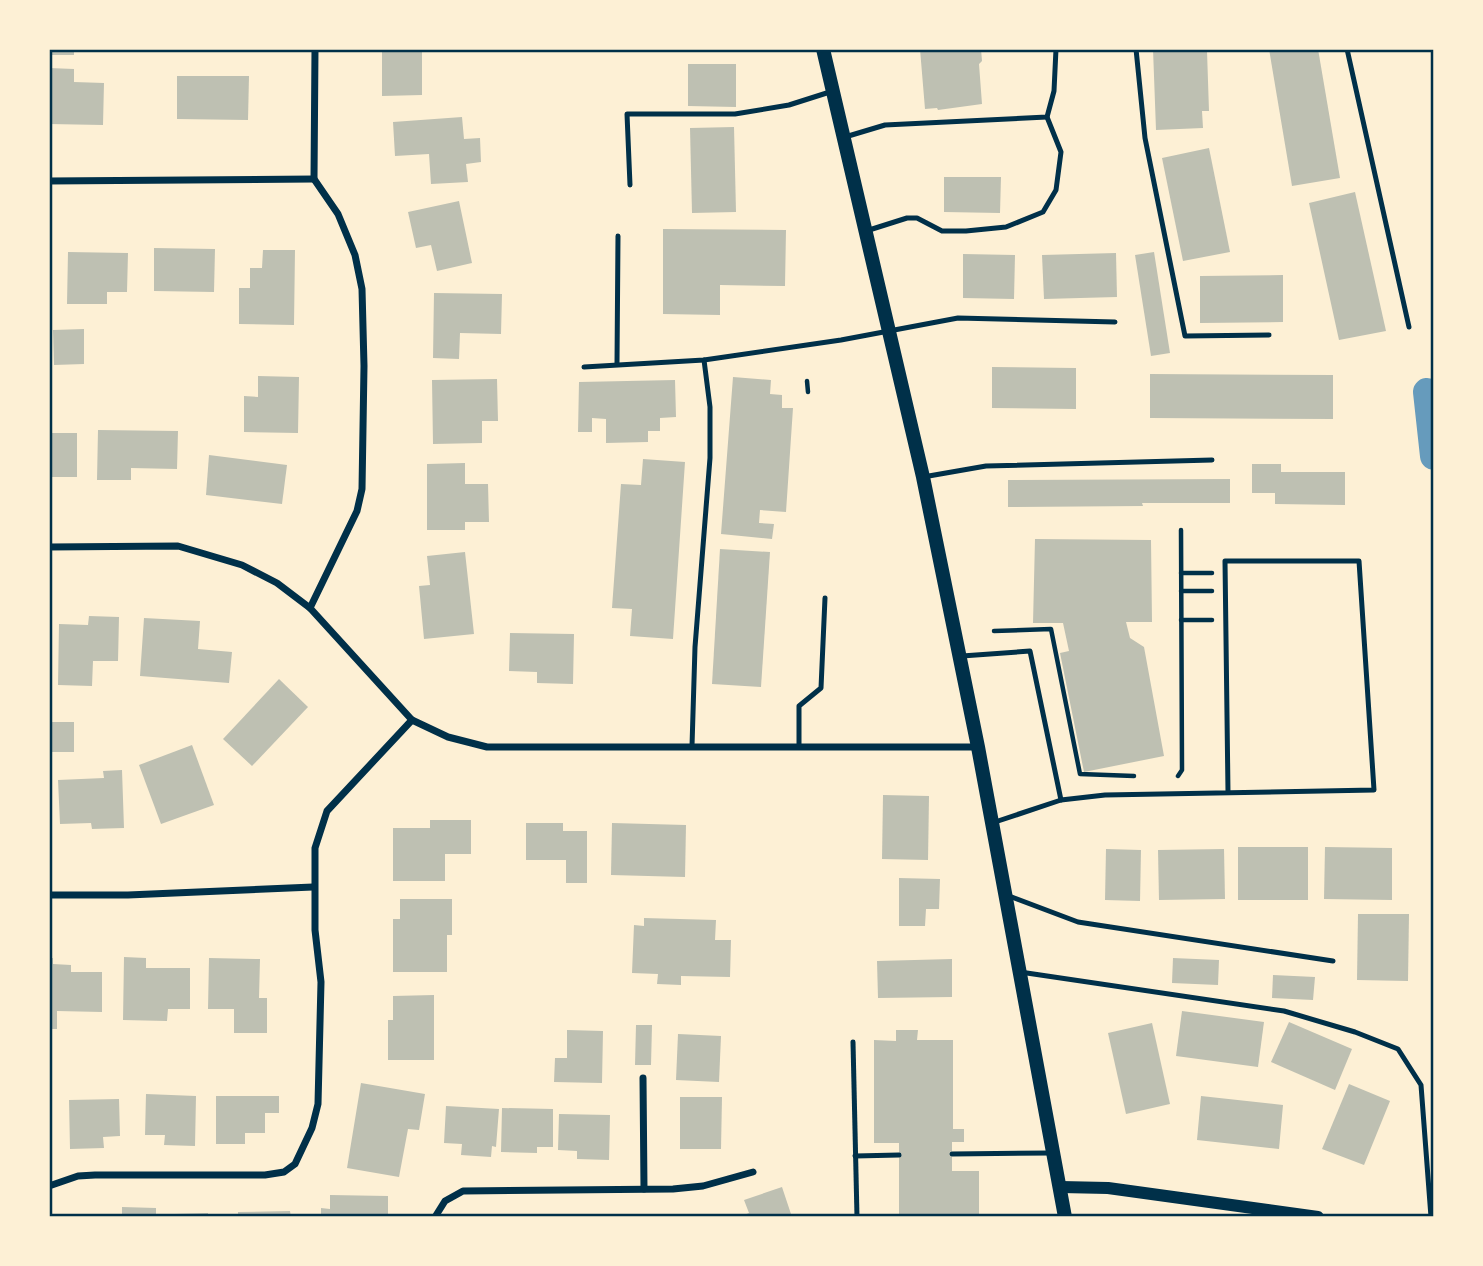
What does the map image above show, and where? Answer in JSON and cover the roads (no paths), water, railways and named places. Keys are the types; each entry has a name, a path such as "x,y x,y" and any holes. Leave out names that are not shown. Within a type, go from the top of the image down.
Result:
{"main road":[{"path":"823,49 923,477 978,747 1065,1217"}],"street":[{"path":"310,608 357,511 362,489 364,366 362,289 355,255 338,214 314,179 315,49"},
{"path":"49,181 314,179"},
{"path":"49,547 178,546 242,565 277,583 310,608 412,720 448,737 486,747 978,747"},
{"path":"49,1186 78,1176 95,1175 265,1175 284,1172 295,1164 312,1128 318,1104 320,1078 321,982 313,887 315,848 327,811 412,720"},
{"path":"49,895 128,895 313,887"},
{"path":"643,1078 644,1189"},
{"path":"435,1217 445,1201 463,1191 703,1186 753,1172"},
{"path":"1061,1187 1108,1188 1318,1217"}],"lane":[{"path":"866,231 907,218 917,218 942,231 966,232 1006,227 1043,212 1056,190 1060,152 1047,117 1054,92 1056,49"},
{"path":"1136,49 1144,138 1185,336 1269,335"},
{"path":"1347,49 1409,327"},
{"path":"630,185 627,114 735,114 833,92"},
{"path":"843,137 886,125 1047,117"},
{"path":"617,364 618,236"},
{"path":"584,367 704,360 958,318 1115,322"},
{"path":"692,747 695,647 710,458 710,407 704,360"},
{"path":"923,477 986,466 1212,460"},
{"path":"992,823 1060,800 1105,795 1374,790 1359,561 1225,561 1228,792"},
{"path":"799,747 799,706 821,688 825,598"},
{"path":"960,656 1030,651 1060,800"},
{"path":"1006,895 1078,922 1333,961"},
{"path":"1020,972 1284,1011 1355,1032 1398,1049 1421,1086 1431,1217"},
{"path":"853,1042 857,1217"},
{"path":"952,1154 1054,1153"},
{"path":"855,1156 900,1155"}],"waterway":[{"path":"1427,392 1434,456"}]}
